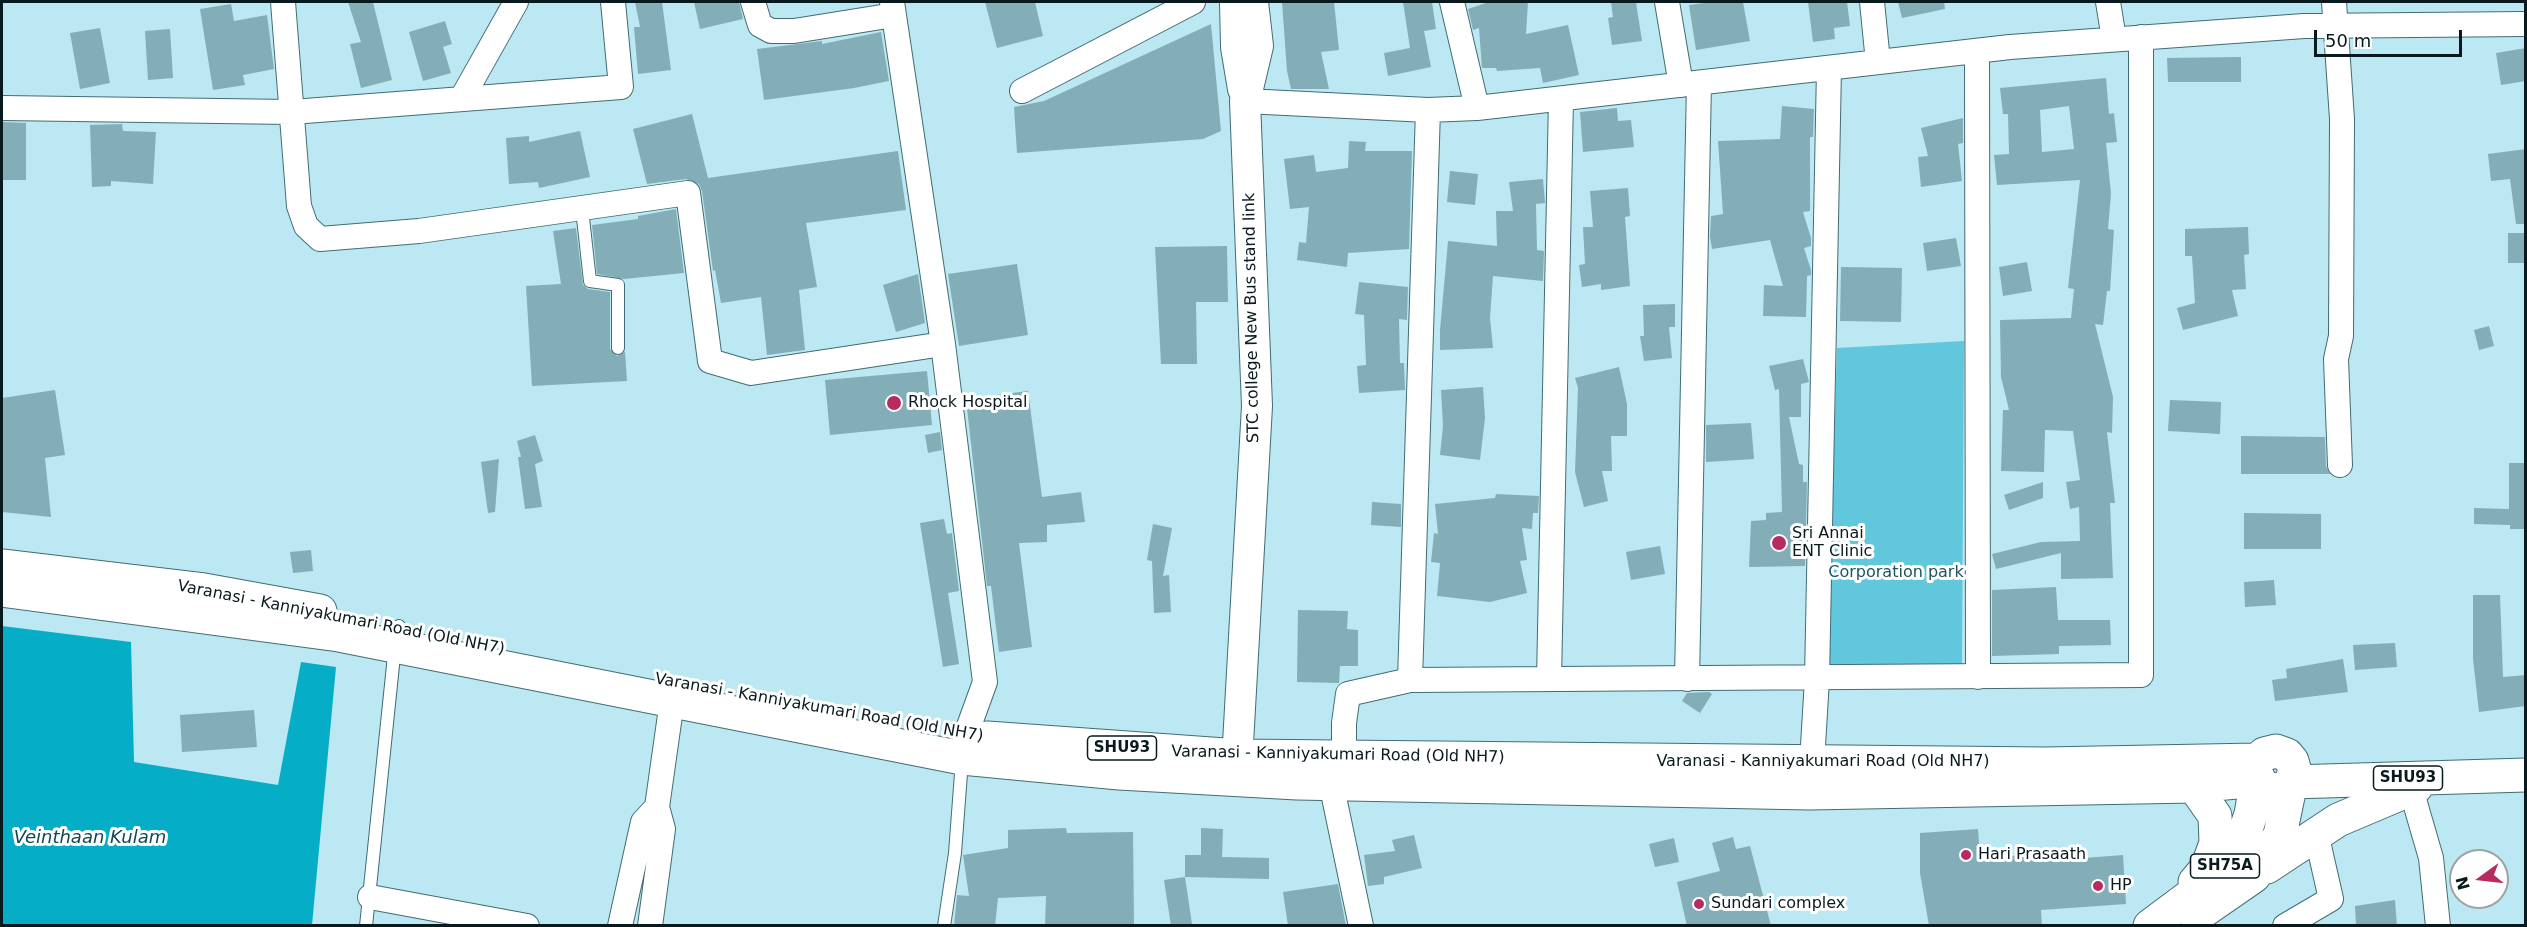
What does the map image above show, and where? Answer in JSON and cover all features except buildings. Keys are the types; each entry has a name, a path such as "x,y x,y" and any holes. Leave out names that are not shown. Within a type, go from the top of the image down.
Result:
{"main road":[{"name":"Varanasi - Kanniyakumari Road (Old NH7)","path":"2,566 204,590 672,701 1119,773 1238,768 1338,770 1809,793 2194,786 2257,770"},
{"name":"Varanasi - Kanniyakumari Road (Old NH7)","path":"2,590 268,625 397,636 815,710 964,747"},
{"name":"Varanasi - Kanniyakumari Road (Old NH7)","path":"2292,772 2526,753"},
{"name":"Varanasi - Kanniyakumari Road (Old NH7)","path":"1338,770 1814,761 2257,770"},
{"name":"Varanasi - Kanniyakumari Road (Old NH7)","path":"2257,770 2262,786 2271,790 2283,789 2292,772"},
{"name":"SH75A","path":"2167,921 2238,853 2251,814 2257,770"},
{"name":"Varanasi - Kanniyakumari Road (Old NH7)","path":"2292,772 2443,777 2526,776"},
{"name":"SH75A","path":"2167,921 2254,876 2280,835 2292,772"},
{"path":"2254,876 2316,833 2373,803 2443,777"},
{"path":"2167,921 2207,868 2216,843 2215,816 2194,786"}],"street":[{"path":"283,2 298,206 306,226 320,239 419,231 688,193 710,361 751,373 943,344"},
{"path":"462,98 516,2"},
{"path":"2,108 292,112 621,87 613,2"},
{"path":"753,2 760,25 771,31 794,31 893,8 943,344 985,682 964,747"},
{"path":"1022,91 1192,2"},
{"path":"1235,2 1236,47 1245,100 1428,110 1477,108 1977,51 2114,39 2337,25 2526,24"},
{"name":"STC college New Bus stand link","path":"1238,768 1257,406 1245,100 1258,46 1253,2"},
{"path":"1452,2 1477,108"},
{"path":"1667,2 1690,84 1687,679"},
{"path":"1872,2 1878,62"},
{"path":"2109,2 2114,39"},
{"path":"2334,2 2342,119 2341,336 2336,359 2340,465"},
{"path":"1360,926 1338,770 1348,694 1410,680 2140,675 2141,38"},
{"path":"1977,51 1978,677"},
{"path":"1809,793 1814,761 1817,679 1829,68"},
{"path":"1549,679 1561,99"},
{"path":"1410,680 1428,110"},
{"path":"650,926 663,830 657,807 672,701"},
{"path":"2411,789 2431,858 2438,926"},
{"path":"620,926 643,822 657,807"},
{"path":"2285,926 2331,899 2316,833"},
{"path":"369,897 527,926"}],"lane":[{"path":"582,209 590,281 618,285 618,348"},
{"path":"366,926 397,636"},
{"path":"944,926 955,853 964,747"}],"green space":[{"name":"Corporation park","path":"1964,341 1962,664 1827,666 1837,348"}],"water":[{"name":"Veinthaan Kulam","path":"2,626 131,642 134,762 278,785 301,662 336,667 312,925 2,925"}],"place":[{"name":"Rhock Hospital","path":"894,403"},
{"name":"Sri Annai ENT Clinic","path":"1779,543"},
{"name":"Hari Prasaath","path":"1966,855"},
{"name":"HP","path":"2098,886"},
{"name":"Sundari complex","path":"1699,904"}]}
